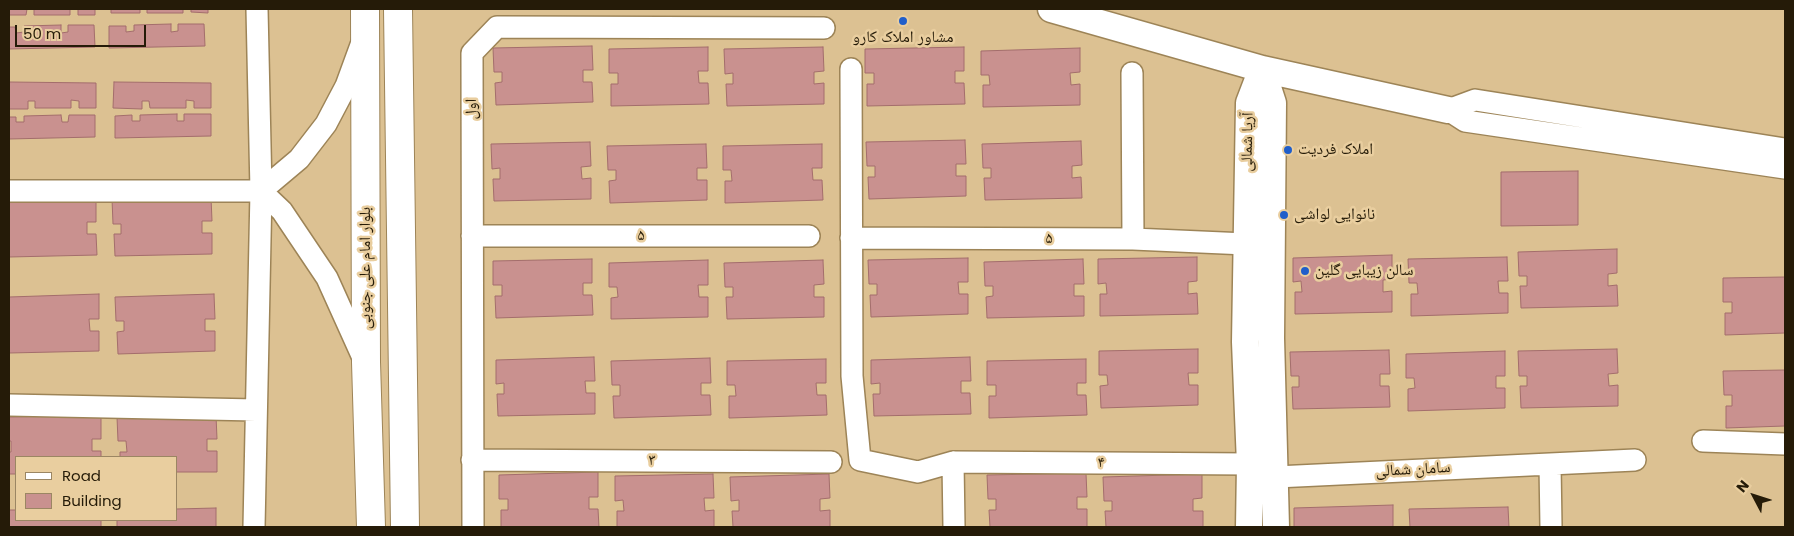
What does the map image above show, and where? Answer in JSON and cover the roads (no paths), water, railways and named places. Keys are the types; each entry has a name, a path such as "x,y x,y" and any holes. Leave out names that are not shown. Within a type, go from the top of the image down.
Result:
{"main road":[{"path":"365,18 398,12 405,527"},
{"name":"بلوار امام علی جنوبی","path":"365,18 366,362 371,527"}],"street":[{"path":"254,527 261,191 257,9"},
{"path":"1051,9 1262,69 1448,110 1465,121 1785,168"},
{"path":"9,191 261,191 299,159 326,124 346,86 365,18"},
{"name":"اول","path":"472,527 472,53 497,27 824,28"},
{"path":"851,69 851,238"},
{"name":"آریا شمالی","path":"1250,527 1250,464 1245,342 1249,103 1262,69"},
{"name":"آریا شمالی","path":"1262,69 1273,104 1271,338 1276,527"},
{"path":"1132,73 1133,239"},
{"path":"1448,110 1475,100 1785,149"},
{"path":"261,191 282,211 327,278 366,362"},
{"name":"۵","path":"472,236 809,236"},
{"name":"۵","path":"851,238 1133,239 1246,244"},
{"name":"۴","path":"851,238 852,376 860,460 918,472 952,462 1250,464"},
{"path":"9,405 256,410"},
{"path":"1703,441 1785,444"},
{"name":"۳","path":"472,460 831,462"},
{"name":"سامان شمالی","path":"1276,477 1635,460"},
{"path":"952,462 954,527"},
{"path":"1550,464 1552,527"}],"place":[{"name":"مشاور املاک کارو","path":"903,21"},
{"name":"املاک فردیت","path":"1288,150"},
{"name":"نانوایی لواشی","path":"1284,215"},
{"name":"سالن زیبایی گلین","path":"1305,271"}]}
